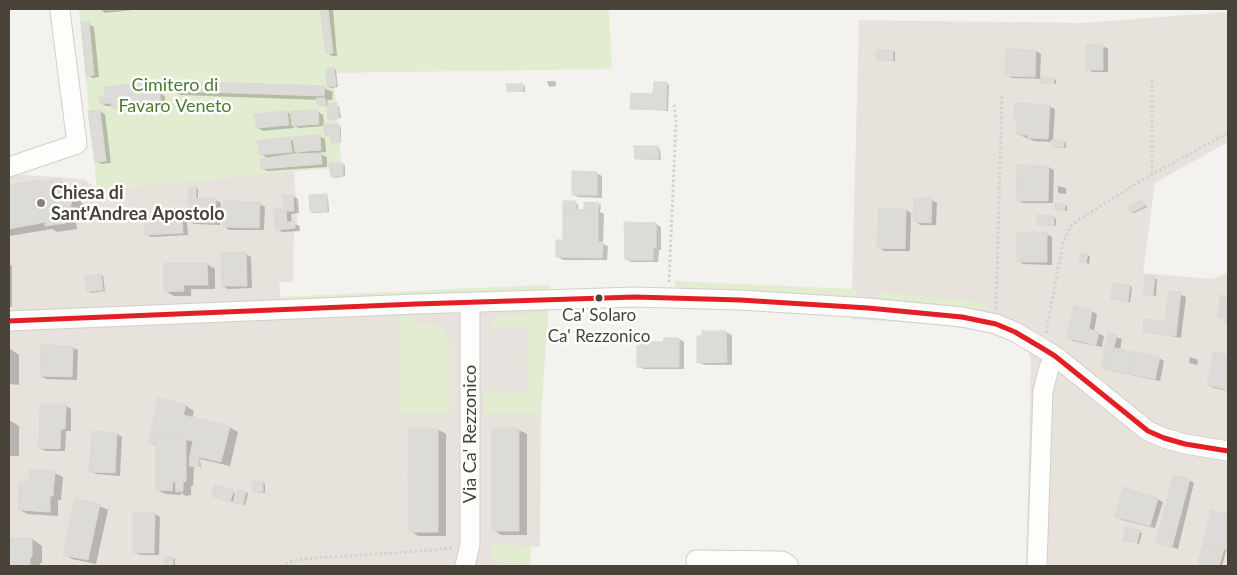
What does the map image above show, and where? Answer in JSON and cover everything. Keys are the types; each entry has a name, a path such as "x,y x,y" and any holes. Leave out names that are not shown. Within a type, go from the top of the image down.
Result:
{"street":[{"path":"9,167 77,144 60,11"},
{"path":"9,321 601,297 740,300 868,308 962,317 996,324 1015,332 1048,352 1148,431 1185,444 1228,451"},
{"name":"Via Ca' Rezzonico","path":"465,566 470,544 470,302"},
{"path":"1038,566 1043,391 1049,368 1048,352"},
{"path":"696,560 782,561 788,566"}],"path":[{"path":"1152,80 1152,175"},
{"path":"996,324 1002,93"},
{"path":"669,297 676,121 674,104"},
{"path":"1048,352 1063,242 1071,226 1152,175 1228,133"},
{"path":"281,566 301,559 451,549 458,544"}],"shaded area":[{"path":"1228,12 1228,142 1155,183 1143,273 1212,279 1228,272 1228,566 1026,566 1031,362 1029,352 1012,340 973,329 853,319 853,299 857,290 852,289 859,20 1082,23"},
{"path":"294,171 298,231 294,232 293,282 279,282 281,302 545,291 548,315 541,414 540,547 531,547 530,566 9,566 9,174 84,179 98,190"},
{"path":"485,332 524,332 523,388 484,387"}],"green space":[{"name":"Cimitero di Favaro Veneto","path":"79,9 609,9 612,69 333,73 342,167 97,190"},
{"path":"674,281 857,290 853,299 678,289"},
{"path":"551,285 545,291 280,302 279,297"},
{"path":"878,292 990,303 985,309 978,310 883,301"},
{"path":"547,312 541,414 484,414 484,392 527,391 528,328 488,328 495,319 501,316"},
{"path":"399,316 413,316 418,325 435,324 445,330 449,343 449,413 398,413"},
{"path":"491,544 531,547 530,566 492,560"}],"building":[{"path":"320,9 328,9 333,53 326,54"},
{"path":"81,22 89,22 94,75 86,76"},
{"path":"1103,44 1103,70 1086,70 1086,45"},
{"path":"1006,49 1036,50 1035,77 1005,76"},
{"path":"876,50 893,50 893,61 876,60"},
{"path":"334,68 336,86 327,87 326,69"},
{"path":"1041,77 1054,78 1054,84 1041,83"},
{"path":"170,81 325,86 324,96 170,91"},
{"path":"154,82 155,93 160,92 160,102 112,108 111,103 100,104 99,97 106,98 104,87"},
{"path":"654,82 667,82 666,110 630,109 631,93 653,94"},
{"path":"506,84 523,84 523,91 507,92"},
{"path":"316,98 325,98 326,104 337,103 339,118 328,120 327,105 317,105"},
{"path":"1015,103 1050,105 1048,139 1016,135"},
{"path":"100,110 106,161 95,162 88,111"},
{"path":"318,110 319,124 292,126 290,111"},
{"path":"287,111 289,125 257,128 254,114"},
{"path":"323,124 339,124 340,143 331,143 330,135 325,136"},
{"path":"320,135 321,150 295,152 293,137"},
{"path":"290,137 292,152 260,155 257,141"},
{"path":"1051,140 1064,140 1064,147 1051,147"},
{"path":"634,146 658,146 659,159 635,159"},
{"path":"321,153 322,164 261,169 260,159 293,154"},
{"path":"329,163 343,163 343,175 331,177"},
{"path":"1017,165 1049,166 1048,201 1016,201"},
{"path":"572,171 597,172 597,195 572,195"},
{"name":"Chiesa di Sant'Andrea Apostolo","path":"60,179 62,191 69,192 73,198 70,208 64,211 66,223 45,226 45,222 9,229 9,185"},
{"path":"189,187 196,187 196,198 188,198"},
{"path":"327,194 327,212 310,212 309,195"},
{"path":"282,195 293,195 294,211 286,211 287,222 295,221 295,228 275,230 274,209 285,209"},
{"path":"188,198 216,199 215,223 188,222"},
{"path":"914,198 932,198 931,223 913,222"},
{"path":"1142,199 1145,206 1130,213 1127,206"},
{"path":"224,201 260,202 259,228 223,227"},
{"path":"563,201 576,201 576,209 563,209"},
{"path":"584,202 599,203 598,210 584,210"},
{"path":"1055,203 1065,204 1065,210 1055,210"},
{"path":"879,208 906,209 905,249 877,248"},
{"path":"563,209 598,210 598,242 603,242 602,258 556,257 556,240 563,240"},
{"path":"1037,215 1054,216 1054,226 1037,225"},
{"path":"182,218 183,233 144,235 144,220"},
{"path":"624,222 656,223 656,248 653,247 653,260 625,260"},
{"path":"1017,232 1047,232 1047,262 1017,262"},
{"path":"246,252 247,286 222,286 221,253"},
{"path":"1080,253 1088,254 1086,263 1079,262"},
{"path":"164,263 188,263 188,285 183,285 184,291 164,292"},
{"path":"188,263 207,263 208,285 188,285"},
{"path":"101,274 103,290 87,292 85,276"},
{"path":"1145,275 1155,276 1153,296 1143,295"},
{"path":"1113,283 1130,285 1128,301 1111,299"},
{"path":"1169,291 1181,292 1176,336 1164,335"},
{"path":"1221,295 1228,297 1228,323 1224,322 1225,319 1217,317"},
{"path":"1074,306 1092,310 1089,329 1099,332 1096,345 1066,338"},
{"path":"1144,319 1165,322 1164,335 1143,332"},
{"path":"702,331 726,331 727,362 697,363 697,336 702,336"},
{"path":"1108,333 1117,335 1108,370 1101,368"},
{"path":"664,338 679,338 679,367 637,367 637,342 663,342"},
{"path":"41,345 73,346 72,377 40,376"},
{"path":"1115,348 1133,352 1129,374 1108,370 1112,352 1114,352"},
{"path":"1133,352 1160,357 1155,379 1129,374"},
{"path":"1214,352 1228,355 1228,390 1207,385"},
{"path":"158,398 186,405 183,415 230,426 221,462 190,455 193,441 151,432"},
{"path":"40,404 66,404 65,429 61,429 60,449 39,448"},
{"path":"408,428 438,428 438,479 408,479"},
{"path":"492,428 519,428 519,479 492,479"},
{"path":"92,431 117,433 115,473 89,472"},
{"path":"151,432 186,440 186,481 183,482 183,491 176,492 175,481 173,481 172,491 156,490 156,444 148,442"},
{"path":"190,455 199,457 199,467 189,466"},
{"path":"30,470 55,471 53,496 50,496 50,512 18,510 19,481 25,483 30,477"},
{"path":"1173,475 1190,479 1172,547 1156,543"},
{"path":"408,479 438,479 438,532 408,532"},
{"path":"492,479 519,479 519,531 492,531"},
{"path":"263,481 263,492 253,493 252,482"},
{"path":"215,485 234,490 230,502 212,496"},
{"path":"1123,487 1158,498 1150,526 1115,517"},
{"path":"238,490 246,491 243,505 234,503"},
{"path":"75,499 100,504 88,560 63,555"},
{"path":"1211,510 1228,514 1228,550 1203,544"},
{"path":"133,512 155,513 154,553 133,553"},
{"path":"1126,527 1140,530 1137,543 1123,540"},
{"path":"9,538 32,538 30,566 9,566"},
{"path":"1203,544 1224,549 1219,566 1197,566"},
{"path":"165,557 173,557 173,566 165,566"}],"transit line":[{"path":"9,321 635,297 740,300 868,308 962,317 996,324 1015,332 1042,348 1055,356 1148,431 1185,444 1228,451"}],"place":[{"name":"Chiesa di Sant'Andrea Apostolo","path":"41,203"},
{"name":"Ca' Solaro Ca' Rezzonico","path":"599,298"}]}
